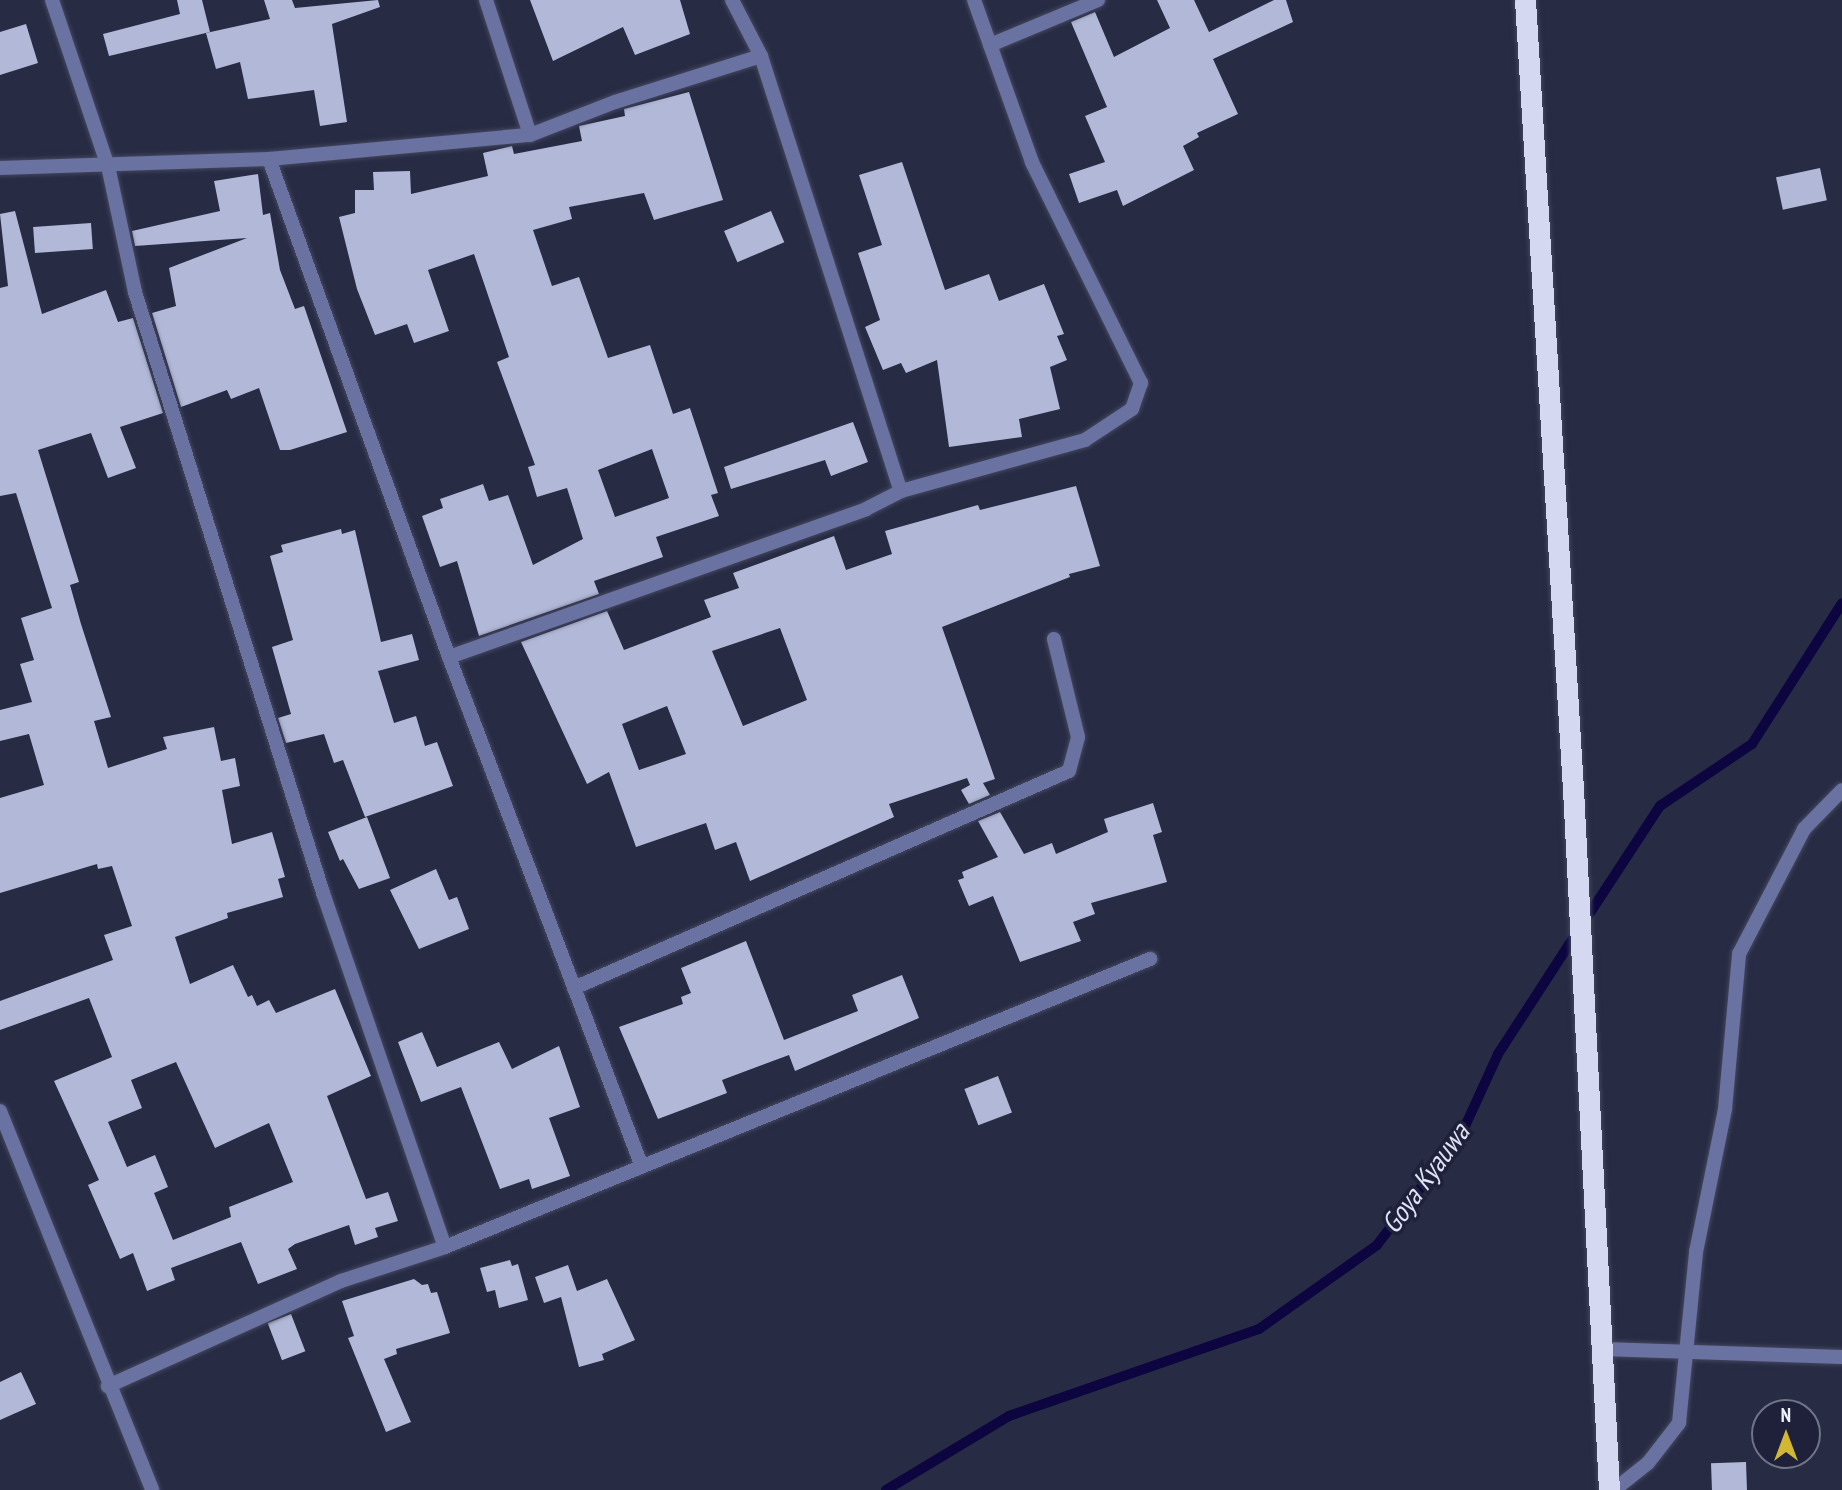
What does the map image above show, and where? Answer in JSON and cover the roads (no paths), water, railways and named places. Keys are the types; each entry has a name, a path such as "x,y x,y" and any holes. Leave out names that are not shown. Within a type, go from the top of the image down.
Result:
{"highway":[{"path":"1525,0 1573,789 1589,1161 1611,1490"}],"street":[{"path":"52,0 108,166 135,292 323,894 445,1247"},
{"path":"486,0 530,135"},
{"path":"732,0 761,56 901,491"},
{"path":"449,657 866,509 901,491 1085,440 1132,409 1141,383 1032,162 974,0"},
{"path":"990,45 1098,0"},
{"path":"0,168 270,159 530,135 615,102 761,56"},
{"path":"270,159 449,657 642,1167"},
{"path":"574,988 1069,771 1078,737 1054,639"},
{"path":"1611,1490 1648,1463 1679,1423 1696,1252 1725,1109 1739,954 1804,829 1842,790"},
{"path":"108,1386 341,1281 445,1247 1150,959"},
{"path":"0,1111 108,1386 152,1490"},
{"path":"1603,1349 1842,1357"}],"waterway":[{"name":"Goya Kyauwa","path":"1584,922 1660,806 1752,744 1842,603"},
{"name":"Goya Kyauwa","path":"886,1490 1009,1416 1259,1329 1377,1245 1461,1135 1498,1054 1576,934"}]}
